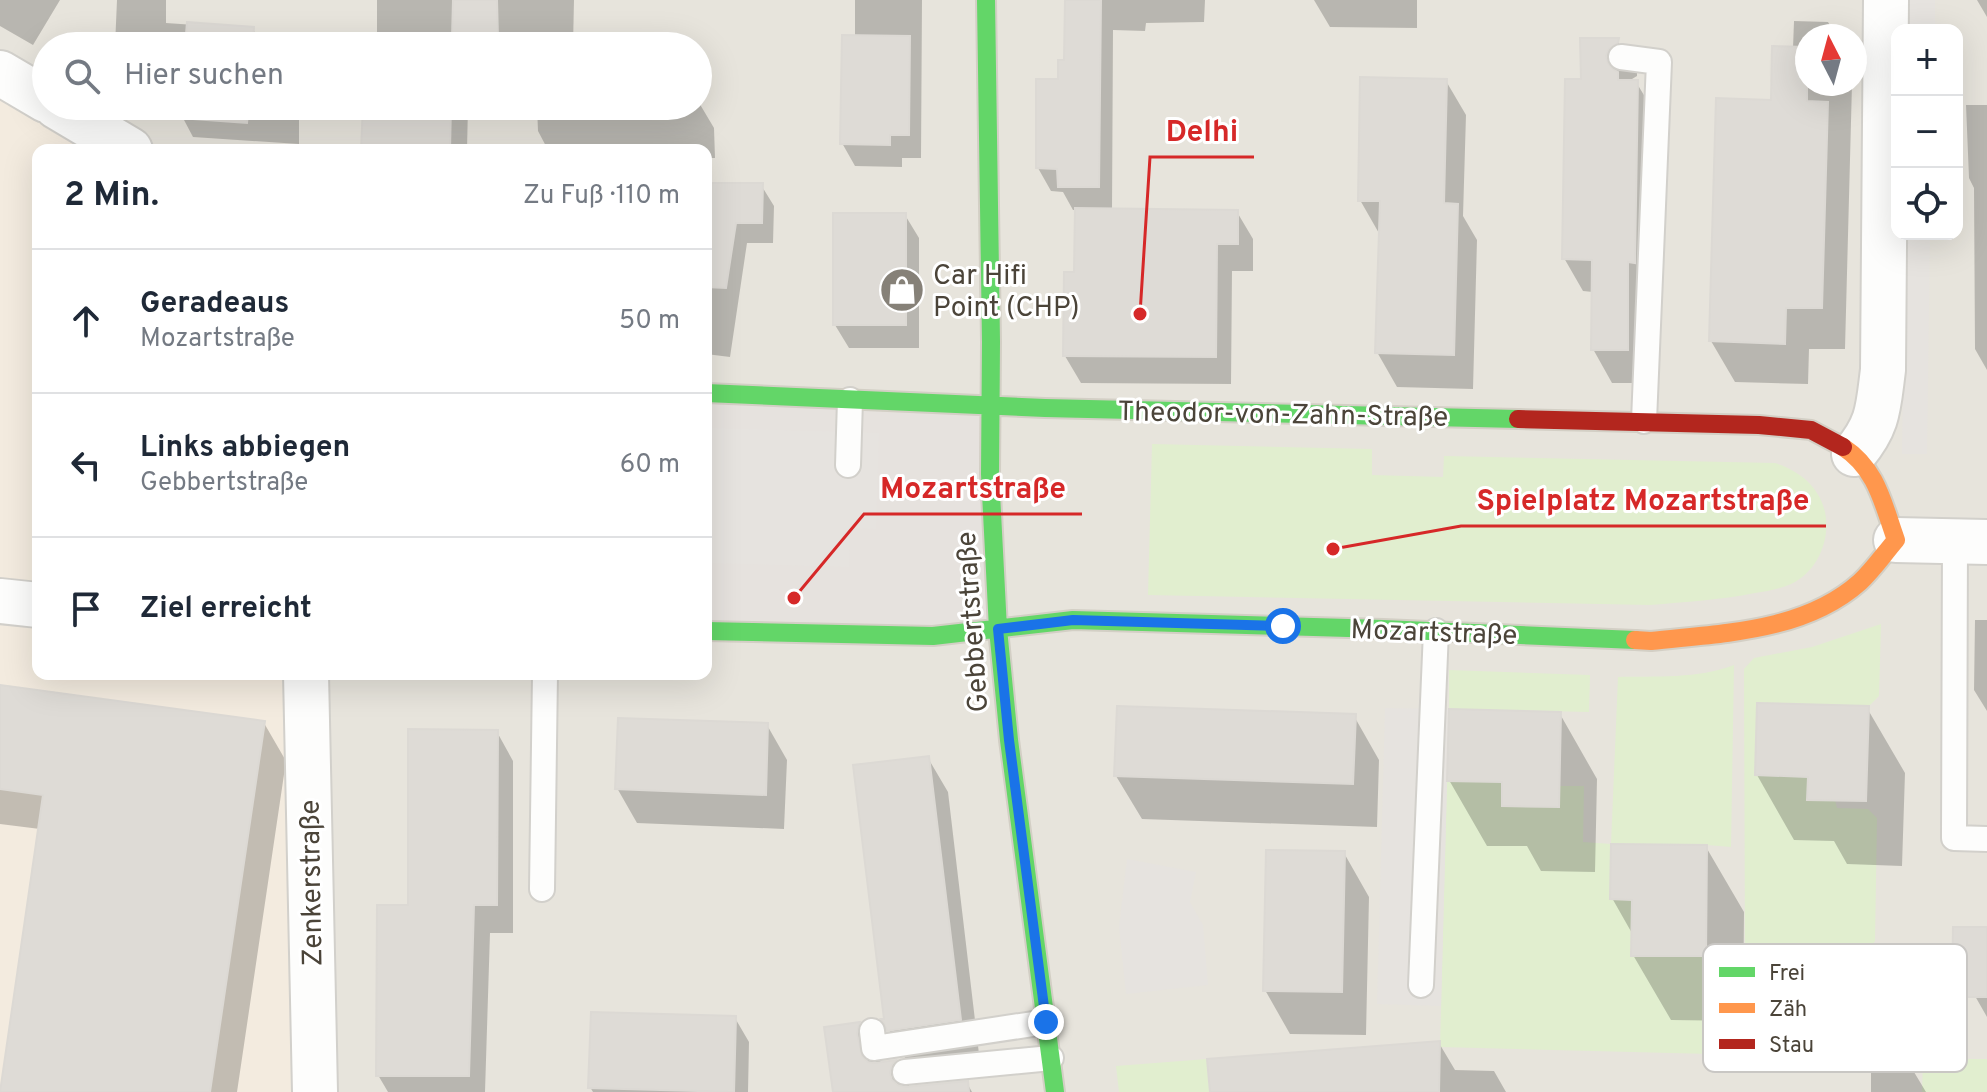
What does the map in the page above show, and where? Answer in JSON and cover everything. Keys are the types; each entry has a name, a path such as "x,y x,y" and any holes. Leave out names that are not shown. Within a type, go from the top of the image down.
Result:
{"street":[{"name":"Gebbertstraße","path":"986,0 990,474 998,629 1009,740 1055,1092"},
{"path":"1886,0 1883,370 1876,420 1868,438 1854,454 1875,480 1896,540 1971,542"},
{"path":"0,73 32,92"},
{"path":"80,120 120,144"},
{"name":"Theodor-von-Zahn-Straße","path":"712,393 991,406 1759,425 1811,430 1854,454"},
{"name":"Mozartstraße","path":"712,631 933,636 1073,620 1651,641 1757,629 1832,603 1861,581 1896,540"},
{"path":"0,601 32,604"},
{"name":"Zenkerstraße","path":"306,680 315,1092"}],"lane":[{"path":"1621,57 1659,62 1644,421"},
{"path":"848,465 850,400"},
{"path":"1971,542 1954,838 1987,839"},
{"path":"1421,985 1436,631"},
{"path":"542,889 545,680"},
{"path":"872,1031 874,1048 1046,1022"},
{"path":"905,1072 1051,1058"}],"shaded area":[{"path":"0,0 1987,0 1987,1092 323,1092 308,680 712,680 712,144 112,144 73,120 712,120 712,32 32,32 32,95 0,76"},
{"path":"1906,0 1935,0 1935,24 1906,24"},
{"path":"0,76 32,95 32,120 73,120 112,144 32,144 32,680 308,680 323,1092 0,1092"},
{"path":"1905,240 1930,240 1927,454 1902,454"},
{"path":"712,391 987,411 992,635 712,633"},
{"path":"712,428 879,433 876,529 850,528 849,567 712,563"},
{"path":"1385,708 1449,709 1441,1006 1377,1004"},
{"path":"1127,859 1196,872 1190,902 1203,925 1208,985 1126,994 1119,927"}],"green space":[{"path":"1152,444 1372,449 1372,475 1443,477 1444,456 1775,463 1800,475 1813,487 1825,512 1826,533 1815,563 1791,584 1773,590 1689,602 1650,605 1148,595"},
{"path":"1881,624 1879,696 1869,706 1757,704 1755,775 1808,777 1835,800 1837,808 1868,809 1877,818 1873,944 1745,944 1744,669 1754,658 1812,647"},
{"path":"1734,665 1731,847 1611,844 1618,677 1691,675"},
{"path":"1449,670 1590,675 1589,712 1449,709"},
{"path":"1447,781 1502,782 1502,806 1558,807 1559,786 1584,786 1583,842 1611,844 1610,898 1632,900 1632,956 1703,956 1703,1054 1440,1047"},
{"path":"1207,1059 1210,1092 1119,1092 1116,1066"},
{"path":"1967,1059 1987,1059 1987,1092 1922,1092 1923,1072 1967,1072"}],"building":[{"path":"453,0 497,0 498,32 452,32"},
{"path":"1065,0 1101,0 1099,187 1058,187 1057,169 1036,168 1036,79 1058,79 1058,60 1064,60"},
{"path":"187,22 254,27 254,32 186,32"},
{"path":"842,35 910,36 909,135 890,135 890,145 840,144"},
{"path":"1580,38 1619,38 1618,43 1609,49 1606,56 1608,63 1618,72 1618,80 1638,80 1635,263 1628,262 1628,350 1591,350 1592,260 1562,259 1565,79 1581,79"},
{"path":"1772,46 1795,47 1795,96 1807,96 1807,101 1828,102 1822,308 1786,308 1785,344 1709,341 1716,98 1771,100"},
{"path":"1360,77 1447,79 1444,203 1458,204 1454,355 1375,353 1380,201 1358,201"},
{"path":"207,120 247,120 247,123"},
{"path":"362,120 451,120 450,144 361,144"},
{"path":"712,183 763,183 762,223 736,223 726,288 712,287"},
{"path":"1075,208 1238,210 1238,244 1217,244 1216,357 1063,356 1064,272 1074,272"},
{"path":"833,213 906,213 906,325 833,325"},
{"path":"0,685 265,721 210,1092 0,1092 43,795 0,789"},
{"path":"1757,703 1869,706 1866,801 1807,800 1808,777 1755,775"},
{"path":"1117,706 1356,714 1353,784 1114,776"},
{"path":"1449,709 1561,712 1559,807 1502,806 1502,782 1447,781"},
{"path":"618,718 768,723 766,795 615,789"},
{"path":"408,729 498,730 497,905 474,905 469,1076 376,1076 377,905 408,905"},
{"path":"929,756 961,1020 887,1031 881,1019 884,1019 853,765"},
{"path":"1611,844 1707,845 1706,944 1703,944 1703,956 1631,956 1632,900 1610,899"},
{"path":"1266,850 1345,851 1342,992 1263,991"},
{"path":"1953,927 1987,927 1987,997 1967,997 1967,944 1953,944"},
{"path":"591,1012 736,1016 734,1092 588,1088"},
{"path":"860,1022 857,1033 862,1056 868,1062 875,1063 896,1060 890,1073 898,1085 906,1087 968,1081 969,1092 833,1092 824,1027"},
{"path":"1440,1041 1439,1092 1210,1092 1207,1059"}],"traffic: fast":[{"path":"986,0 990,474 998,629 1009,740 1055,1092"},
{"path":"712,393 1045,408 1518,419"},
{"path":"712,631 933,636 1073,620 1635,640"}],"traffic: slow":[{"path":"1635,640 1734,632 1788,621 1838,599 1860,582 1896,540 1871,477 1855,456 1843,447"}],"traffic: jam":[{"path":"1518,419 1759,425 1811,430 1843,447"}],"place":[{"name":"Car Hifi Point (CHP)","path":"902,290"},
{"name":"Delhi","path":"1140,314"},
{"name":"Spielplatz Mozartstraße","path":"1333,549"},
{"name":"Mozartstraße","path":"794,598"}],"route":[{"path":"1046,1022 1005,713 998,629 1073,620 1283,626"}]}
